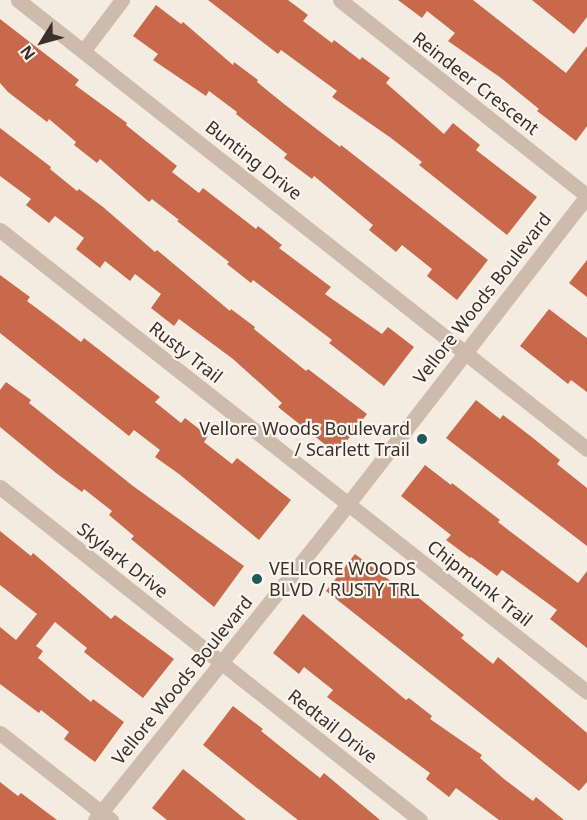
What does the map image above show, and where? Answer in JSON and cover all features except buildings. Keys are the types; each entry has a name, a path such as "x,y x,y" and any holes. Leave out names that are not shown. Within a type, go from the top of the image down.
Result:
{"street":[{"name":"Bunting Drive","path":"18,0 587,449"},
{"path":"84,50 122,0"},
{"name":"Reindeer Crescent","path":"340,0 587,196"},
{"name":"Vellore Woods Boulevard","path":"102,818 587,196"},
{"name":"Rusty Trail","path":"0,230 348,504"},
{"name":"Skylark Drive","path":"0,487 221,663"},
{"name":"Chipmunk Trail","path":"348,504 587,692"},
{"name":"Redtail Drive","path":"221,663 420,820"},
{"path":"0,733 102,818"}],"place":[{"name":"Vellore Woods Boulevard / Scarlett Trail","path":"422,439"},
{"name":"VELLORE WOODS BLVD / RUSTY TRL","path":"257,579"}]}
